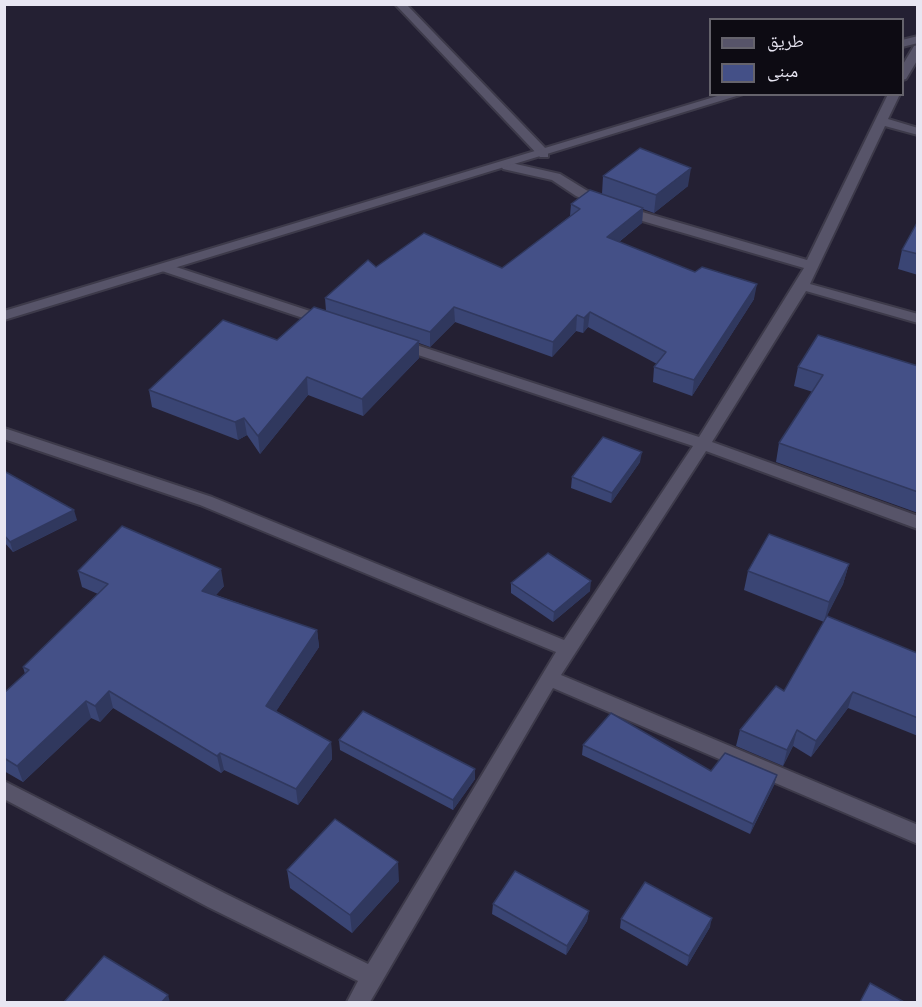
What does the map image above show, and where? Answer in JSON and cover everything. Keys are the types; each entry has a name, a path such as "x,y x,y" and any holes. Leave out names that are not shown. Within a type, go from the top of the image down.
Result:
{"street":[{"path":"400,4 544,154"},
{"path":"904,75 918,48"},
{"path":"4,316 507,166 732,96"},
{"path":"358,1002 549,678 703,444 802,286 893,96"},
{"path":"880,121 918,132"},
{"path":"507,166 556,177 580,193 620,210 812,266"},
{"path":"167,268 346,327"},
{"path":"802,286 918,319"},
{"path":"379,338 703,444 918,523"},
{"path":"4,433 206,501 568,649"},
{"path":"549,678 918,836"},
{"path":"4,789 216,900 373,977"}],"building":[{"path":"640,148 691,168 656,195 603,176"},
{"path":"590,190 643,208 607,237 695,272 702,267 757,284 694,380 654,367 666,352 590,312 584,318 577,315 553,342 454,307 430,332 325,298 368,260 376,267 424,233 502,268 580,209 571,204"},
{"path":"918,221 918,254 902,250"},
{"path":"314,307 419,341 362,399 307,377 258,436 244,418 235,422 149,390 223,320 277,340"},
{"path":"818,335 918,366 918,492 779,443 823,375 798,367"},
{"path":"603,437 642,452 612,493 572,477"},
{"path":"4,471 74,510 10,542 4,535"},
{"path":"122,526 221,569 202,591 317,630 266,706 331,742 296,789 220,753 217,756 109,691 95,706 86,701 17,766 4,758 4,693 29,670 23,667 108,584 78,571"},
{"path":"769,534 849,564 829,602 748,571"},
{"path":"548,553 591,581 554,612 511,583"},
{"path":"827,616 918,653 918,718 853,692 816,741 797,730 787,750 740,730 776,686 784,691"},
{"path":"363,711 475,769 453,800 339,740"},
{"path":"611,713 711,771 725,753 777,775 753,824 583,745"},
{"path":"335,819 398,862 350,915 287,870"},
{"path":"515,871 589,911 567,946 493,904"},
{"path":"645,882 712,918 689,956 621,919"},
{"path":"104,956 168,995 162,1002 64,1002"},
{"path":"870,983 904,1002 860,1002"}]}
